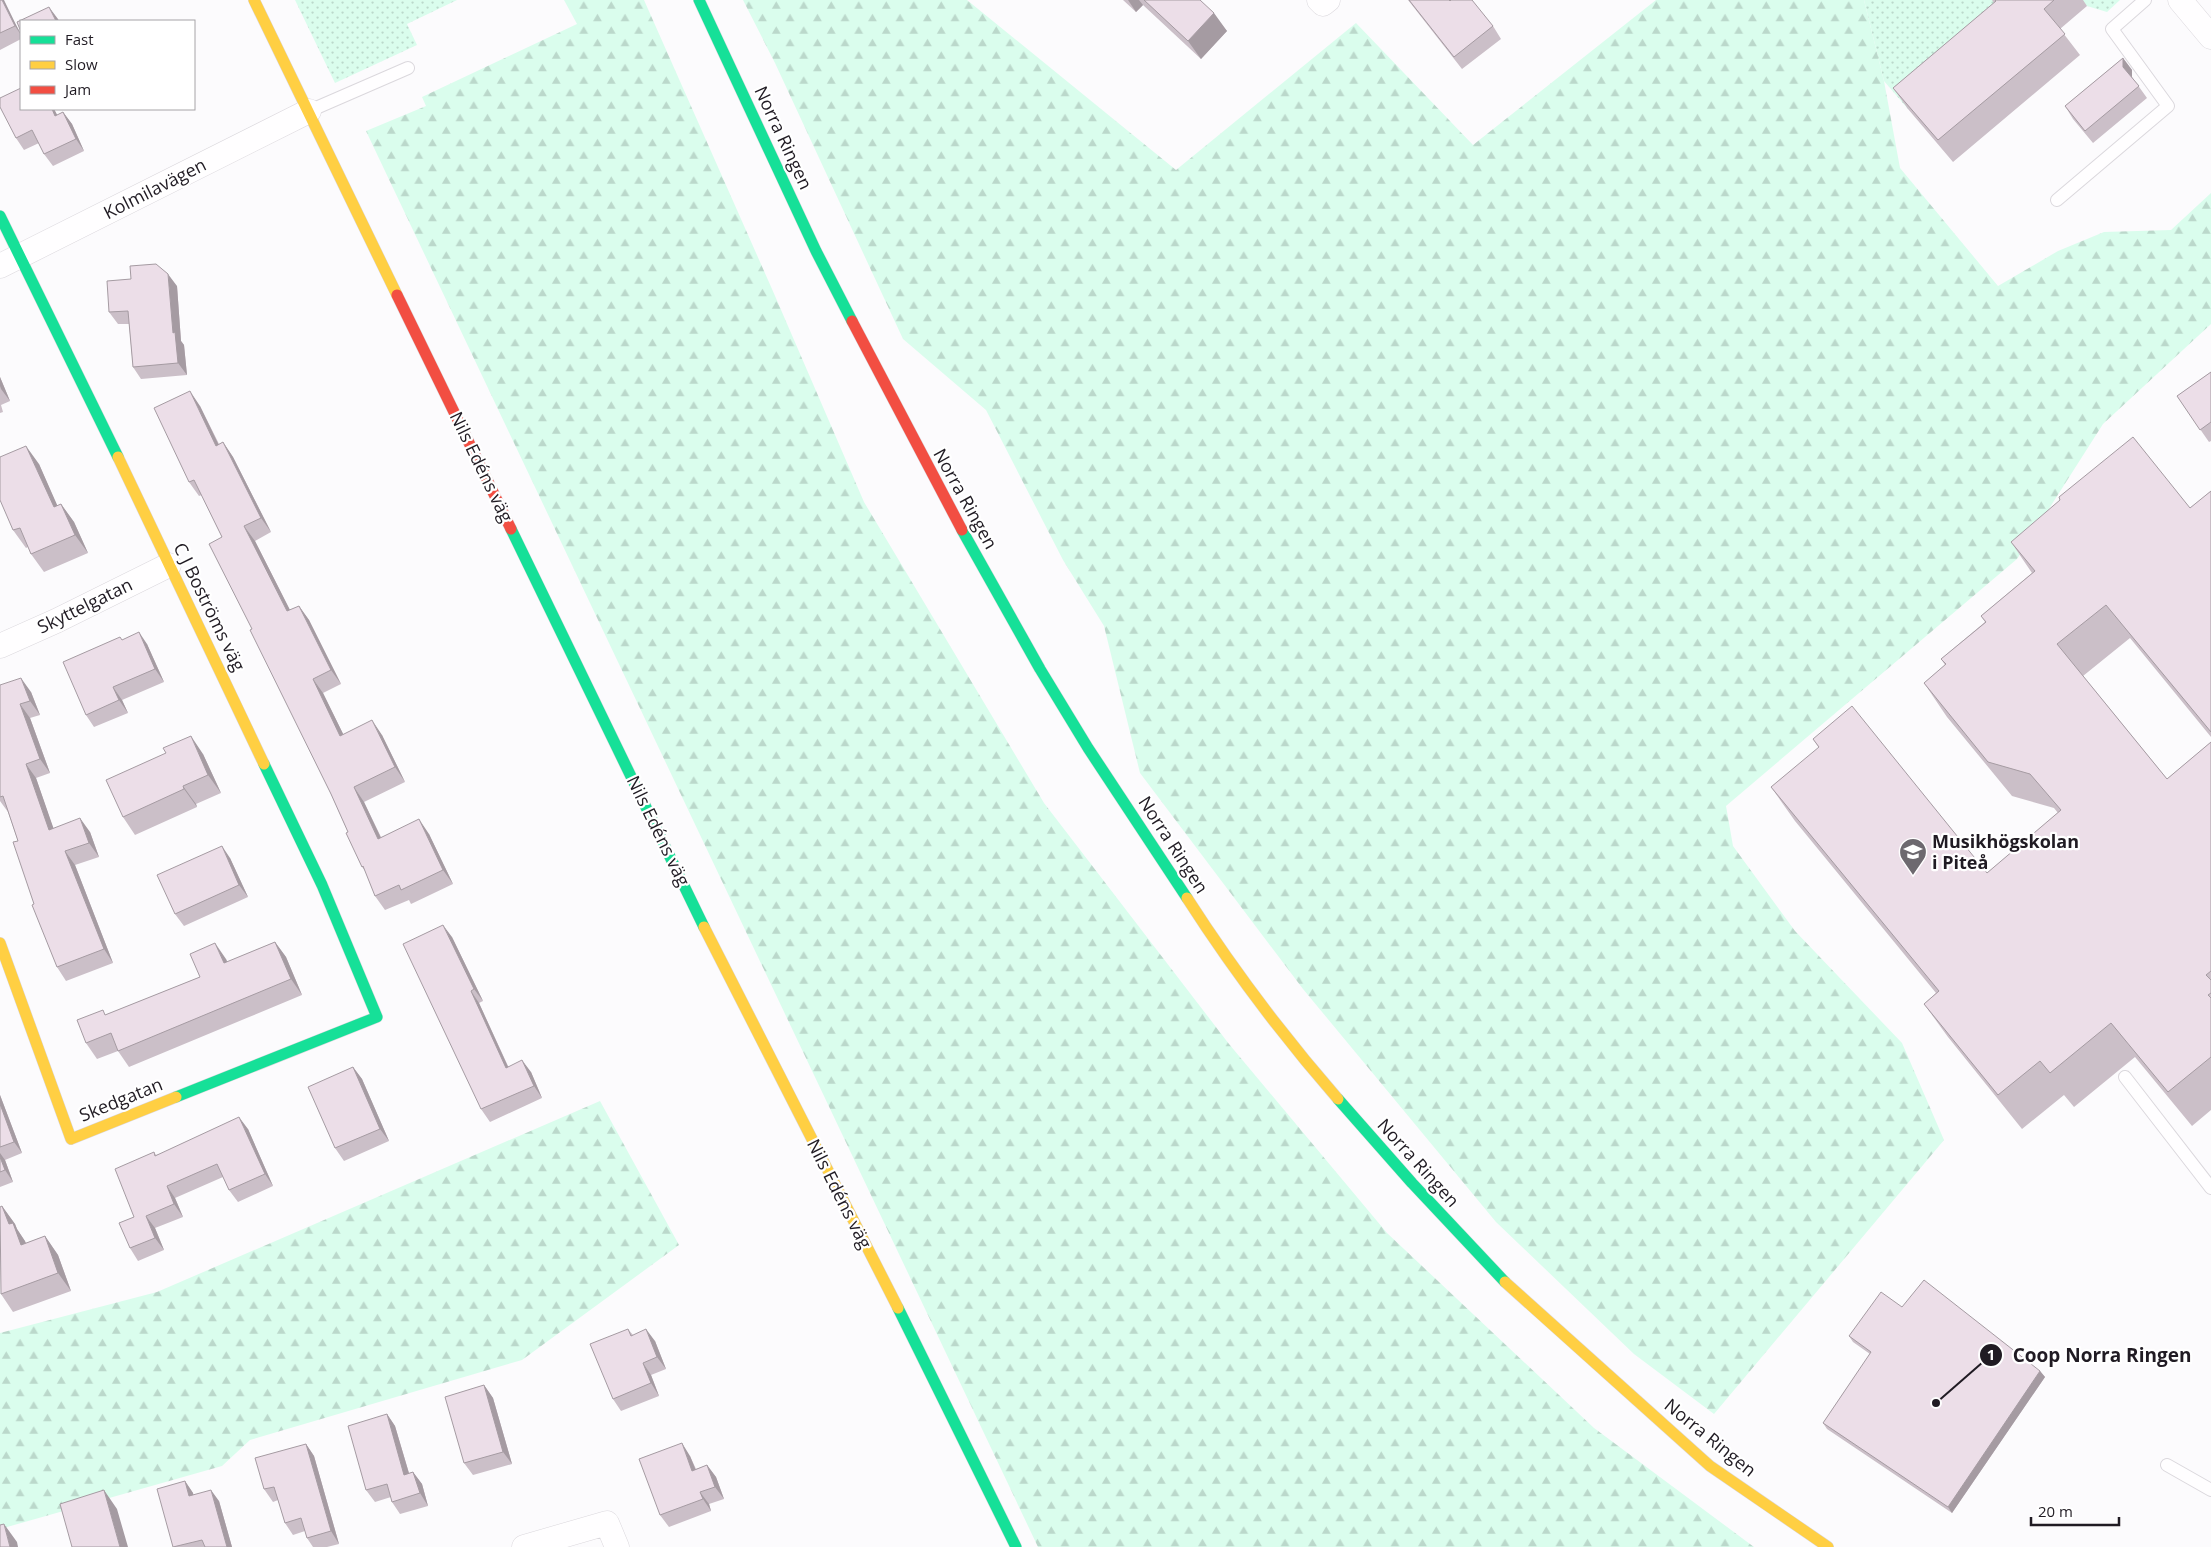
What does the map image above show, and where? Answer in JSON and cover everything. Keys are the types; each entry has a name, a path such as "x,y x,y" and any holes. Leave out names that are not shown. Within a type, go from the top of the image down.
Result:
{"street":[{"name":"Nils Edéns väg","path":"254,0 712,942 1016,1547"},
{"name":"Norra Ringen","path":"699,0 816,251 937,486 1035,660 1088,748 1212,937 1306,1061 1412,1183 1496,1274 1710,1466 1828,1547"},
{"path":"2180,0 2211,37"},
{"name":"Kolmilavägen","path":"10,262 309,111"},
{"name":"C J Boströms väg","path":"0,216 10,262 170,565 322,885 376,1017"},
{"name":"Skyttelgatan","path":"0,646 56,621 170,565"},
{"name":"Skedgatan","path":"0,944 71,1139 376,1017"},
{"path":"524,1547 608,1523 617,1547"}],"lane":[{"path":"2058,200 2168,106 2112,29 2145,0"},
{"path":"309,111 408,68"},
{"path":"2125,1077 2211,1188"},
{"path":"2167,1464 2211,1490"}],"green space":[{"path":"295,0 457,0 407,24 417,45 335,83"},
{"path":"564,0 644,0 864,502 1044,803 1229,1044 1387,1233 1594,1428 1754,1547 1038,1547 366,131 426,106 422,97 577,24"},
{"path":"743,0 967,0 1176,170 1356,23 1473,145 1656,0 1864,0 1884,81 1900,168 1998,286 2058,251 2104,232 2171,230 2211,193 2211,324 2103,424 2017,559 1726,806 1733,846 1795,931 1902,1043 1944,1140 1714,1414 1634,1354 1496,1222 1303,989 1140,773 1104,626 1063,560 986,410 903,339 775,63"},
{"path":"1864,0 1992,0 2011,23 1908,109 1884,81"},
{"path":"2082,0 2120,0 2107,12 2087,6"},
{"path":"600,1101 679,1245 522,1360 250,1440 222,1466 0,1529 0,1333 157,1292"}],"building":[{"path":"0,0 2,0 15,26 0,33"},
{"path":"1144,0 1200,0 1214,13 1188,41"},
{"path":"1409,0 1472,0 1493,26 1454,57"},
{"path":"1995,0 2054,0 2044,9 2065,34 1938,140 1893,88"},
{"path":"49,7 56,20 21,20"},
{"path":"2123,58 2123,67 2139,86 2085,131 2065,106"},
{"path":"20,88 20,110 52,110 55,116 63,112 76,139 44,154 32,130 16,138 0,107 0,98"},
{"path":"156,264 168,274 173,333 175,332 178,363 133,367 128,311 109,312 107,281 131,279 130,266"},
{"path":"2211,372 2211,422 2200,430 2177,396"},
{"path":"190,391 216,446 223,442 261,518 244,526 287,611 299,606 331,670 313,679 340,736 372,720 395,767 354,787 378,839 419,819 443,870 401,890 399,885 375,896 363,866 346,833 348,832 331,794 209,544 222,537 194,480 189,482 154,408"},
{"name":"Musikhögskolan i Piteå","path":"2133,437 2190,508 2211,491 2211,732 2106,605 2057,644 2167,779 2211,742 2211,971 2206,975 2211,980 2211,993 2208,995 2211,998 2211,1057 2168,1092 2111,1023 2050,1073 2040,1061 1998,1095 1924,1004 1939,991 1771,787 1819,747 1813,739 1852,706 1987,873 2061,810 2030,774 1988,762 1924,683 1946,664 1941,659 1986,622 1981,616 2035,571 2011,542 2060,500 2059,497"},
{"path":"26,446 54,507 61,504 75,535 31,554 20,528 13,530 0,500 0,457"},
{"path":"139,632 155,669 113,687 119,700 86,715 63,662 120,637 122,640"},
{"path":"21,678 30,701 20,704 40,759 26,764 49,830 80,818 89,843 65,851 104,949 57,967 32,905 34,904 13,842 18,841 3,796 0,797 0,685"},
{"path":"191,736 208,775 183,786 184,789 123,817 106,780 166,753 163,748"},
{"path":"222,846 239,885 175,914 157,875"},
{"path":"443,925 474,989 471,991 506,1068 522,1060 534,1086 481,1109 403,944"},
{"path":"275,942 291,979 118,1051 111,1033 86,1043 77,1020 103,1010 105,1015 200,977 190,954 215,943 224,963"},
{"path":"353,1067 380,1129 335,1148 308,1087"},
{"path":"0,1104 14,1142 0,1147"},
{"path":"239,1117 265,1174 229,1190 217,1164 167,1186 174,1204 146,1216 155,1238 130,1248 119,1223 134,1217 115,1169 154,1152 155,1156"},
{"path":"0,1157 5,1170 0,1172"},
{"path":"2,1206 9,1224 13,1223 21,1245 45,1236 58,1273 1,1294 0,1207"},
{"path":"1924,1280 2040,1371 1948,1507 1823,1423 1871,1352 1849,1336 1881,1292 1902,1307"},
{"path":"628,1329 631,1336 646,1329 657,1357 643,1363 651,1383 613,1399 590,1344"},
{"path":"484,1385 503,1452 464,1463 445,1397"},
{"path":"387,1414 404,1475 413,1472 420,1493 392,1502 387,1484 366,1490 348,1426"},
{"path":"682,1443 692,1471 707,1465 715,1487 700,1492 703,1499 660,1515 639,1459"},
{"path":"306,1444 331,1531 307,1538 301,1518 285,1523 274,1487 264,1489 255,1458"},
{"path":"185,1481 189,1496 211,1490 227,1547 205,1547 202,1540 173,1547 157,1489"},
{"path":"104,1490 120,1547 72,1547 60,1504"},
{"path":"4,1524 10,1547 0,1547 0,1525"}],"traffic: fast":[{"path":"699,0 816,251 852,321"},
{"path":"0,216 118,457"},
{"path":"511,529 704,927"},
{"path":"962,530 1040,669 1088,748 1187,898"},
{"path":"176,1097 377,1017 322,885 264,764"},
{"path":"1338,1099 1412,1183 1505,1282"},
{"path":"898,1308 1016,1547"}],"traffic: slow":[{"path":"254,0 397,295"},
{"path":"118,457 264,764"},
{"path":"1187,898 1259,1001 1338,1099"},
{"path":"704,927 898,1308"},
{"path":"0,943 71,1139 176,1097"},
{"path":"1505,1282 1710,1466 1828,1547"}],"traffic: jam":[{"path":"397,295 511,529"},
{"path":"852,321 962,530"}],"place":[{"name":"Musikhögskolan i Piteå","path":"1913,876"},
{"name":"Coop Norra Ringen","path":"1936,1403"}]}
